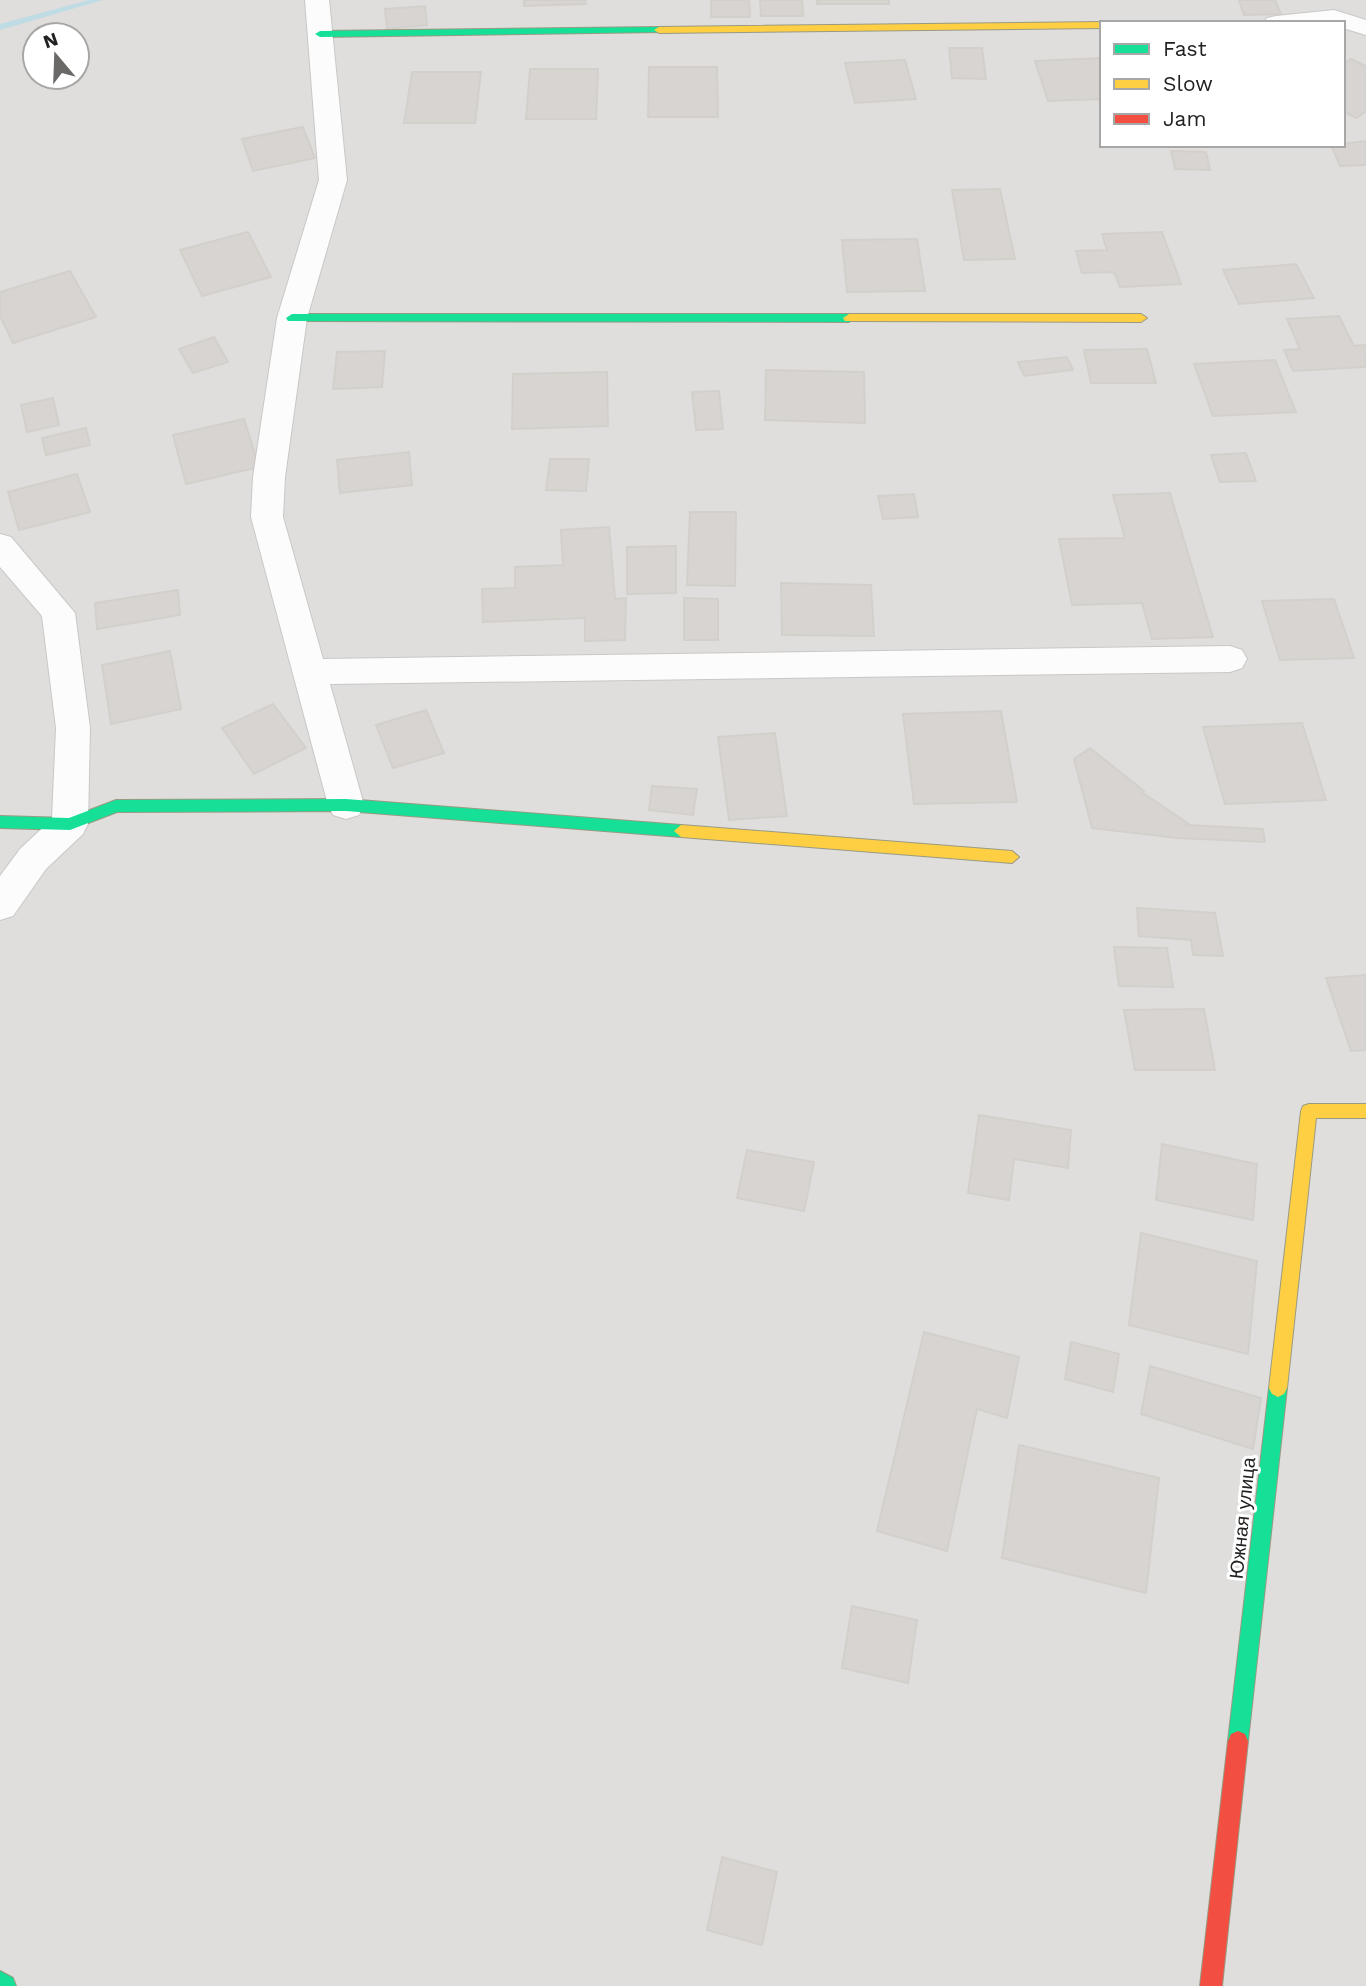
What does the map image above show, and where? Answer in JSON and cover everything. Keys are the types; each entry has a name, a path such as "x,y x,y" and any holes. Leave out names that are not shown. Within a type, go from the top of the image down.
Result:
{"street":[{"path":"317,0 333,180 292,318 269,477 267,517 346,805"},
{"path":"1295,21 1334,17 1366,28"},
{"path":"320,34 1100,25"},
{"path":"292,318 1142,318"},
{"path":"0,545 58,613 72,728 70,824"},
{"path":"308,672 1230,659"},
{"path":"0,905 33,859 70,824 116,806 346,805 1012,857"},
{"path":"0,822 70,824"},
{"name":"Южная улица","path":"1211,1986 1310,1111 1366,1111"},
{"path":"0,1982 5,1986"}],"shaded area":[{"path":"0,0 1366,0 1366,1986 0,1986"}],"building":[{"path":"524,0 585,0 586,4 524,6"},
{"path":"711,0 749,0 750,17 711,17"},
{"path":"760,0 802,0 803,16 761,16"},
{"path":"817,0 889,0 889,4 817,4"},
{"path":"1239,0 1275,0 1281,14 1244,15"},
{"path":"425,6 427,25 387,29 385,9"},
{"path":"949,48 982,48 986,79 952,78"},
{"path":"1100,58 1100,99 1048,101 1035,61"},
{"path":"1351,59 1366,66 1366,111 1357,118 1345,113 1345,63"},
{"path":"905,60 916,99 855,103 845,63"},
{"path":"649,67 717,67 718,117 648,117"},
{"path":"530,69 598,69 596,119 526,119"},
{"path":"412,72 481,72 475,123 404,123"},
{"path":"303,127 315,158 253,171 242,139"},
{"path":"1366,141 1366,165 1340,166 1332,147 1345,147 1345,143"},
{"path":"1171,151 1206,152 1210,170 1175,169"},
{"path":"1000,189 1015,259 964,260 952,190"},
{"path":"248,232 271,277 202,296 180,250"},
{"path":"1162,232 1181,284 1120,287 1114,272 1082,273 1076,251 1107,250 1102,234"},
{"path":"917,239 925,291 847,292 842,240"},
{"path":"1296,264 1314,298 1239,304 1223,270"},
{"path":"70,271 96,317 13,343 0,316 0,292"},
{"path":"1339,316 1354,346 1366,345 1366,367 1293,371 1284,350 1300,349 1287,319"},
{"path":"214,337 228,362 193,373 179,349"},
{"path":"1147,349 1156,383 1091,383 1084,350"},
{"path":"385,351 382,387 333,389 337,352"},
{"path":"1067,357 1073,370 1024,376 1018,362"},
{"path":"1275,360 1296,412 1213,416 1194,364"},
{"path":"766,370 864,372 865,423 765,420"},
{"path":"607,372 608,426 512,429 513,374"},
{"path":"719,391 723,429 696,430 692,392"},
{"path":"53,398 59,425 27,432 21,405"},
{"path":"244,419 259,467 186,484 173,435"},
{"path":"86,428 90,445 46,455 42,438"},
{"path":"409,452 412,485 340,493 337,460"},
{"path":"1246,453 1256,481 1220,482 1211,455"},
{"path":"550,459 589,459 586,491 546,490"},
{"path":"77,474 90,512 19,530 8,492"},
{"path":"1170,493 1213,637 1152,639 1142,603 1072,605 1059,539 1125,538 1113,495"},
{"path":"914,494 918,517 883,519 878,496"},
{"path":"690,512 736,512 735,586 687,585"},
{"path":"609,527 615,599 626,598 625,640 585,641 585,618 483,622 482,589 515,588 515,567 563,565 561,530"},
{"path":"676,546 676,593 627,594 627,547"},
{"path":"781,583 871,585 874,636 782,635"},
{"path":"178,590 180,615 97,629 95,603"},
{"path":"684,598 718,599 718,640 684,640"},
{"path":"1334,599 1354,658 1280,660 1262,601"},
{"path":"170,651 181,709 111,724 102,665"},
{"path":"273,704 306,748 254,774 222,728"},
{"path":"426,710 444,753 393,768 376,725"},
{"path":"1001,711 1017,802 914,804 903,714"},
{"path":"1302,723 1326,800 1225,804 1203,727"},
{"path":"775,733 787,816 729,820 718,737"},
{"path":"1090,748 1144,791 1143,793 1189,824 1187,825 1263,829 1265,842 1178,838 1092,828 1074,759"},
{"path":"652,786 697,789 693,815 649,810"},
{"path":"1137,908 1215,913 1223,956 1193,955 1191,940 1139,936"},
{"path":"1114,947 1167,948 1173,987 1119,986"},
{"path":"1366,975 1366,1050 1351,1051 1326,978"},
{"path":"1204,1009 1215,1070 1135,1070 1124,1010"},
{"path":"979,1115 1071,1130 1068,1168 1014,1159 1009,1200 968,1193"},
{"path":"1162,1144 1257,1164 1253,1220 1156,1200"},
{"path":"747,1150 814,1162 804,1211 737,1198"},
{"path":"1141,1233 1257,1261 1248,1354 1129,1325"},
{"path":"924,1332 1019,1357 1007,1418 977,1409 947,1551 877,1531"},
{"path":"1071,1342 1119,1354 1113,1392 1065,1379"},
{"path":"1150,1366 1261,1398 1253,1449 1141,1414"},
{"path":"1019,1445 1159,1478 1146,1593 1002,1558"},
{"path":"852,1606 917,1620 908,1683 842,1668"},
{"path":"722,1857 777,1872 762,1945 707,1930"}],"waterway":[{"path":"0,27 99,0"}],"traffic: fast":[{"path":"320,34 659,30"},
{"path":"292,318 849,318"},
{"path":"0,822 70,824 116,806 346,805 681,831"},
{"path":"1238,1741 1278,1388"},
{"path":"0,1982 5,1986"}],"traffic: slow":[{"path":"659,30 1100,25"},
{"path":"849,318 1141,318"},
{"path":"681,831 1012,857"},
{"path":"1278,1388 1309,1111 1366,1111"}],"traffic: jam":[{"path":"1211,1986 1238,1741"}]}
